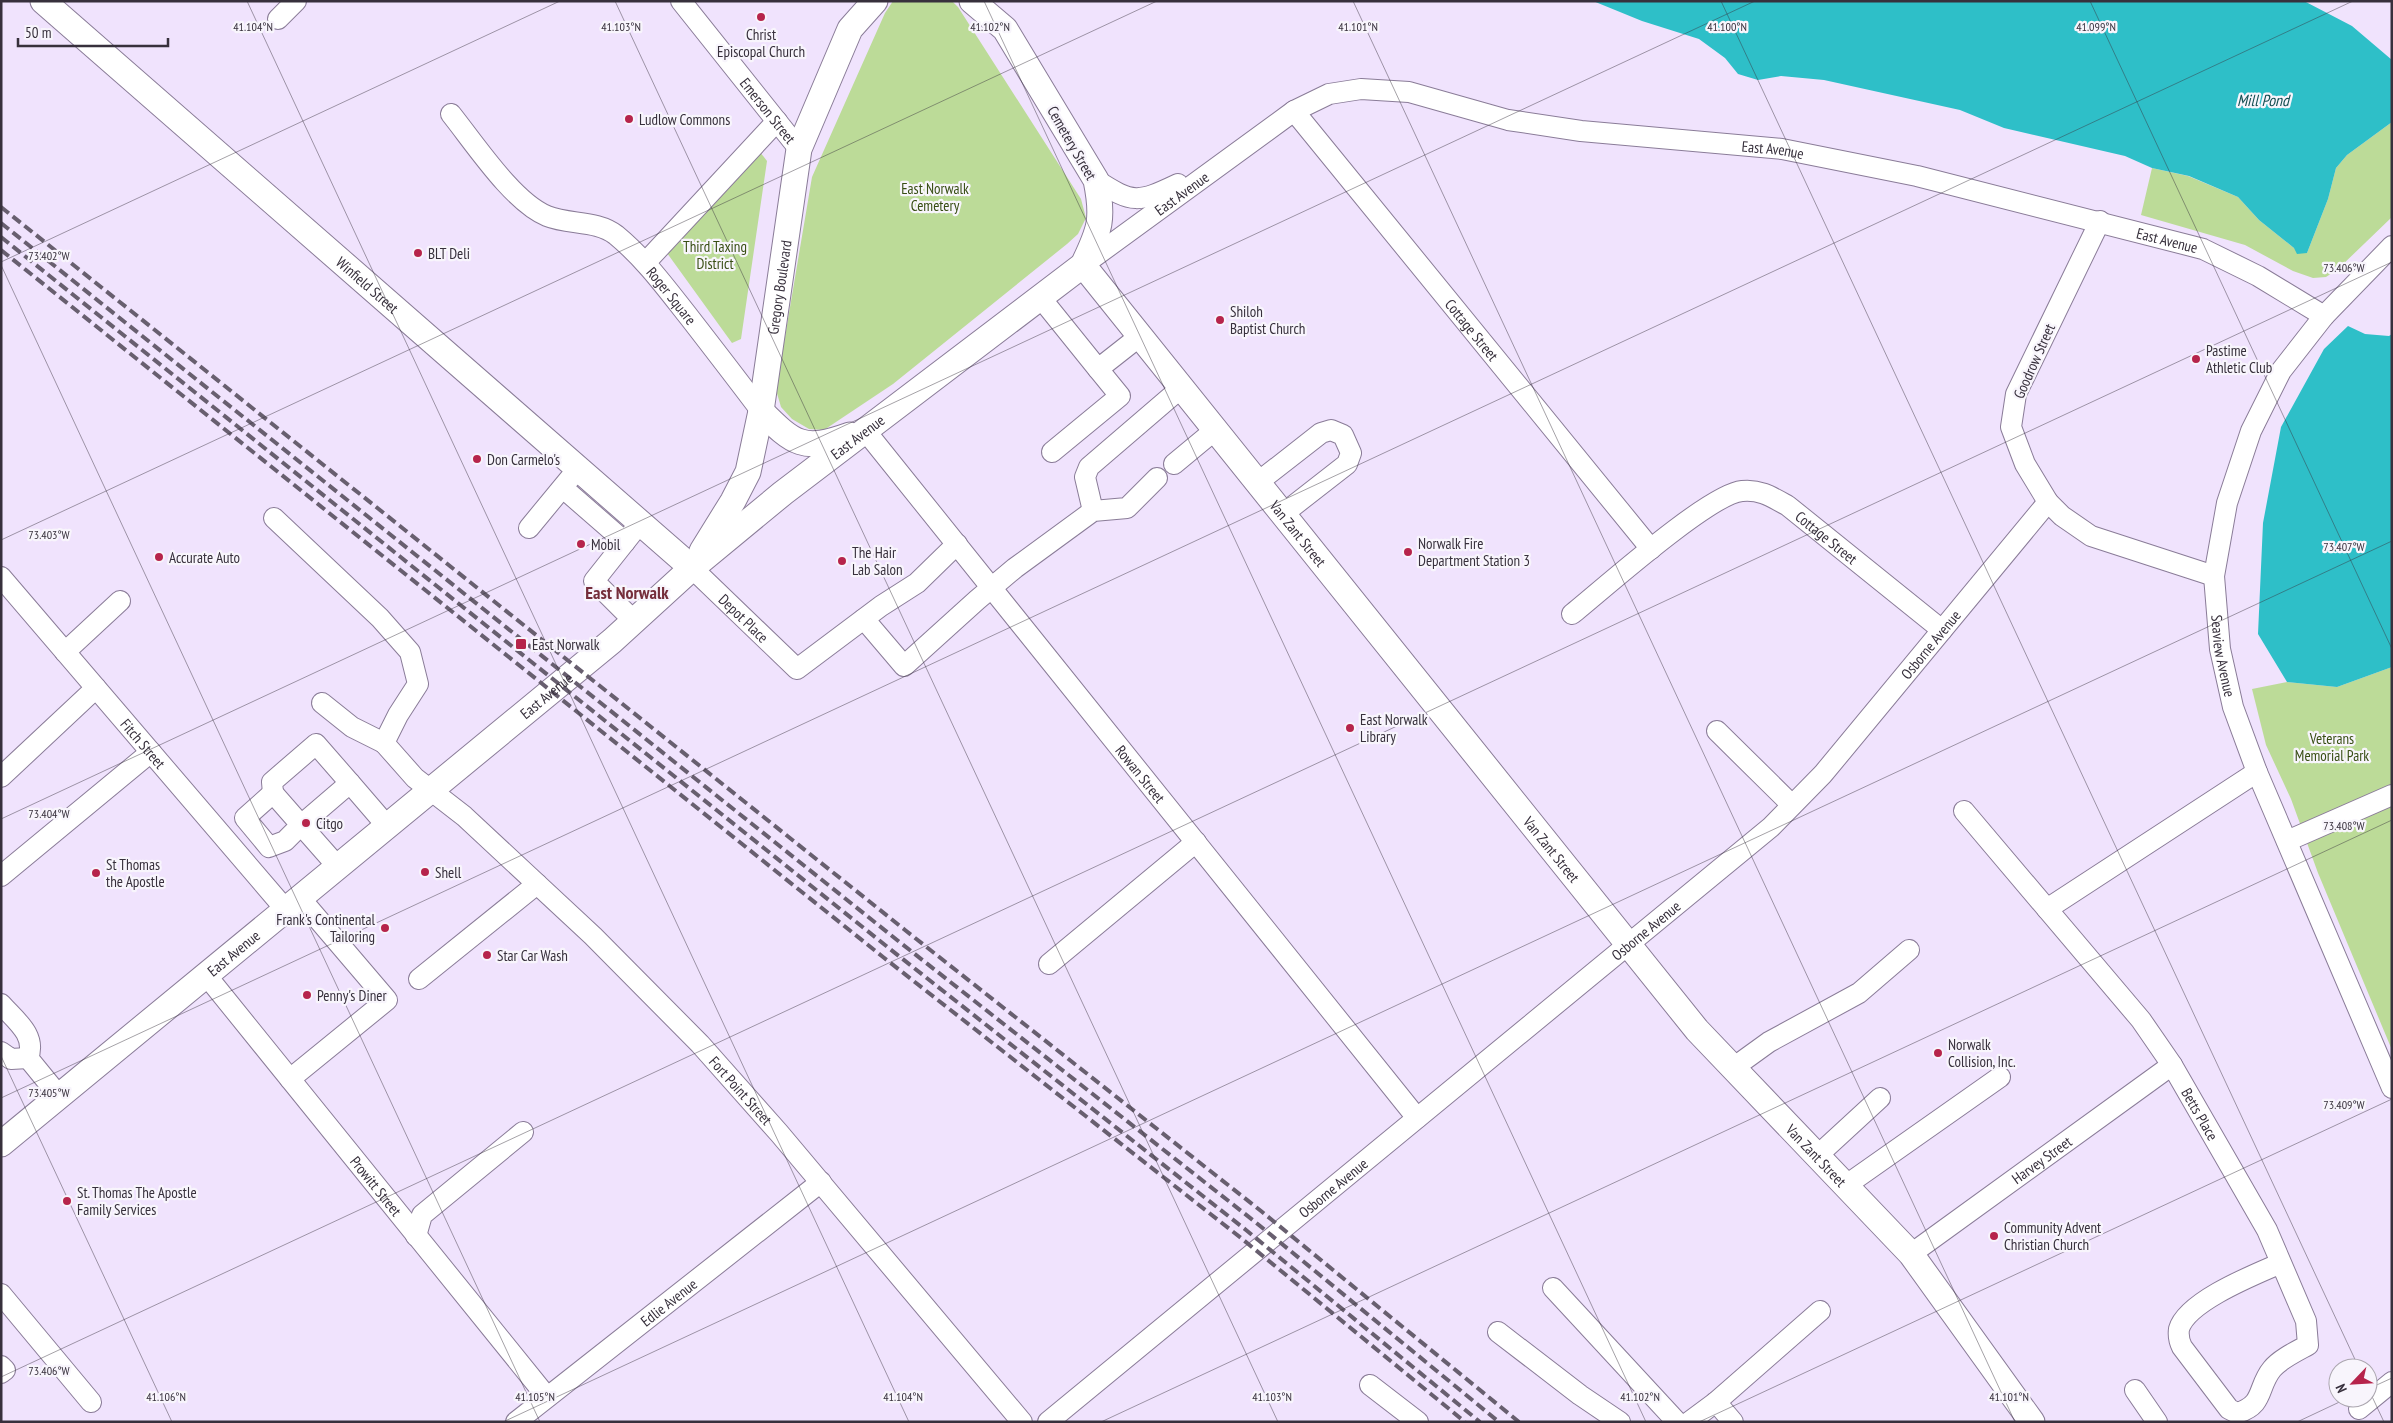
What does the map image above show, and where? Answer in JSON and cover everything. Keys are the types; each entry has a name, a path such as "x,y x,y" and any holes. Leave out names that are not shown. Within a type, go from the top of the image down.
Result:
{"main road":[{"name":"Winfield Street","path":"43,1 692,568"},
{"path":"850,29 875,1"},
{"name":"Cemetery Street","path":"972,1 1004,29 1096,180 1101,203 1100,222 1097,235 1083,265"},
{"name":"Gregory Boulevard","path":"692,568 733,501 748,472 761,411 799,149 850,29"},
{"name":"East Avenue","path":"2,1143 634,621 692,568 864,430 1083,265"},
{"name":"Van Zant Street","path":"1083,265 1696,1030 1911,1254 2032,1422"},
{"path":"761,411 783,434 802,443 826,443 864,430"}],"street":[{"path":"278,19 296,1"},
{"name":"Emerson Street","path":"681,1 799,149"},
{"name":"Gregory Boulevard","path":"850,29 859,1"},
{"name":"Cemetery Street","path":"988,1 1004,29"},
{"name":"East Avenue","path":"1083,265 1218,164 1294,111 1329,94 1361,89 1409,92 1508,120 1581,131 1782,149 1917,176 2100,221 2203,249 2258,276 2324,316"},
{"name":"Cottage Street","path":"1294,111 1651,549"},
{"path":"451,114 507,183 530,207 564,221 600,227 614,234 646,262"},
{"name":"Roger Square","path":"761,411 646,262 776,121"},
{"name":"East Avenue","path":"1096,180 1121,196 1135,199 1152,196 1218,164"},
{"name":"Goodrow Street","path":"2048,502 2025,464 2011,426 2016,394 2100,221"},
{"name":"Seaview Avenue","path":"2392,246 2324,316 2281,371 2251,430 2226,503 2214,576 2220,649 2233,707 2257,772 2392,1088"},
{"path":"1040,297 1120,396 1052,452"},
{"path":"1098,369 1140,336"},
{"path":"1093,511 1085,477 1089,468 1181,388"},
{"name":"Rowan Street","path":"864,430 1417,1118"},
{"path":"1174,464 1215,430"},
{"path":"1257,483 1321,433 1332,430 1343,435 1351,454 1347,464 1283,514"},
{"path":"529,528 579,469"},
{"path":"957,544 917,584 864,619 904,666 1015,568 1093,511 1127,508 1157,478"},
{"path":"563,488 625,542"},
{"name":"Cottage Street","path":"1572,614 1651,549 1716,501 1739,491 1760,490 1788,506 1942,630"},
{"path":"2048,502 2062,516 2091,536 2214,576"},
{"name":"Osborne Avenue","path":"1048,1422 1771,827 1823,774 2048,502"},
{"path":"274,518 380,618 410,652 418,684 398,715 384,743"},
{"path":"634,621 594,581 640,523"},
{"name":"Depot Place","path":"692,568 797,669 864,619"},
{"name":"Fitch Street","path":"1,577 232,848 293,904 387,1000 290,1079"},
{"path":"66,652 120,602"},
{"path":"1,777 96,688"},
{"name":"Fort Point Street","path":"322,703 352,726 384,743 430,790 456,808 537,884 700,1044 821,1182 1022,1422"},
{"path":"1716,731 1792,806"},
{"path":"338,866 273,793 272,782 316,744 387,826"},
{"path":"1,876 151,752"},
{"path":"2047,909 2257,772"},
{"path":"273,793 245,818 269,847 285,841 350,783"},
{"path":"2286,840 2392,796"},
{"name":"Betts Place","path":"1964,812 2141,1020 2172,1065 2267,1230 2306,1321 2308,1345 2272,1368 2256,1402 2248,1410 2237,1413 2229,1409 2182,1347 2178,1338 2180,1327 2188,1315 2210,1297 2281,1263"},
{"path":"232,848 254,829"},
{"path":"1049,964 1196,842"},
{"path":"419,979 537,884"},
{"path":"1733,1068 1770,1042 1859,993 1909,950"},
{"name":"Prowitt Street","path":"206,975 547,1398"},
{"path":"1,1004 31,1038 32,1049 28,1058"},
{"path":"1,1052 11,1059 28,1058"},
{"path":"28,1058 60,1096"},
{"name":"Harvey Street","path":"1911,1254 2172,1065"},
{"path":"1845,1186 2000,1077"},
{"path":"1817,1156 1880,1098"},
{"path":"416,1236 422,1215 523,1132"},
{"name":"Edlie Avenue","path":"516,1422 821,1182"},
{"path":"1553,1288 1677,1422"},
{"path":"1,1294 91,1402"},
{"path":"1688,1422 1716,1402 1820,1311"},
{"path":"1498,1332 1580,1395 1620,1422"},
{"path":"1,1366 4,1370 1,1373"},
{"path":"2359,1409 2392,1382"},
{"path":"1370,1384 1418,1422"},
{"path":"2135,1390 2157,1422"},
{"path":"1716,1402 1733,1422"}],"green space":[{"name":"East Norwalk Cemetery","path":"893,1 952,1 958,7 1081,199 1086,218 1078,234 1067,244 893,384 824,430 809,429 792,419 781,407 776,390 812,177 885,13"},
{"path":"2392,122 2392,217 2338,269 2326,277 2313,278 2293,271 2245,245 2141,215 2152,168 2188,176 2238,197 2259,220 2294,248 2307,253 2328,199 2336,168 2347,155"},
{"name":"Third Taxing District","path":"760,152 767,161 741,339 732,343 667,253"},
{"name":"Veterans Memorial Park","path":"2392,667 2392,1050 2318,873 2291,799 2266,745 2252,689 2287,682 2337,687"}],"water":[{"name":"Mill Pond","path":"1593,1 2304,1 2352,26 2392,60 2392,122 2347,155 2336,168 2328,199 2307,253 2297,254 2294,248 2259,220 2238,197 2189,176 2152,168 2125,156 2004,128 1960,110 1824,80 1781,76 1758,80 1738,74 1725,58 1699,39 1642,21"},
{"path":"2348,326 2365,334 2389,336 2392,334 2392,667 2337,687 2287,682 2258,634 2263,523 2281,427 2324,349"}],"railway":[{"path":"1,207 905,930 1261,1211 1519,1422"},
{"path":"1,223 897,940 1254,1221 1499,1422"},
{"path":"1,237 890,949 1246,1230 1480,1422"},
{"path":"1,250 883,957 1241,1238 1465,1422"}],"place":[{"name":"Christ Episcopal Church","path":"761,17"},
{"name":"Ludlow Commons","path":"629,119"},
{"name":"BLT Deli","path":"418,253"},
{"name":"Shiloh Baptist Church","path":"1220,320"},
{"name":"Pastime Athletic Club","path":"2196,359"},
{"name":"Don Carmelo's","path":"477,459"},
{"name":"Mobil","path":"581,544"},
{"name":"Norwalk Fire Department Station 3","path":"1408,552"},
{"name":"Accurate Auto","path":"159,557"},
{"name":"The Hair Lab Salon","path":"842,561"},
{"name":"East Norwalk","path":"521,644"},
{"name":"East Norwalk Library","path":"1350,728"},
{"name":"Citgo","path":"306,823"},
{"name":"Shell","path":"425,872"},
{"name":"St Thomas the Apostle","path":"96,873"},
{"name":"Frank's Continental Tailoring","path":"385,928"},
{"name":"Star Car Wash","path":"487,955"},
{"name":"Penny's Diner","path":"307,995"},
{"name":"Norwalk Collision, Inc.","path":"1938,1053"},
{"name":"St. Thomas The Apostle Family Services","path":"67,1201"},
{"name":"Community Advent Christian Church","path":"1994,1236"}],"district":[{"name":"East Norwalk","path":"627,592"}]}
